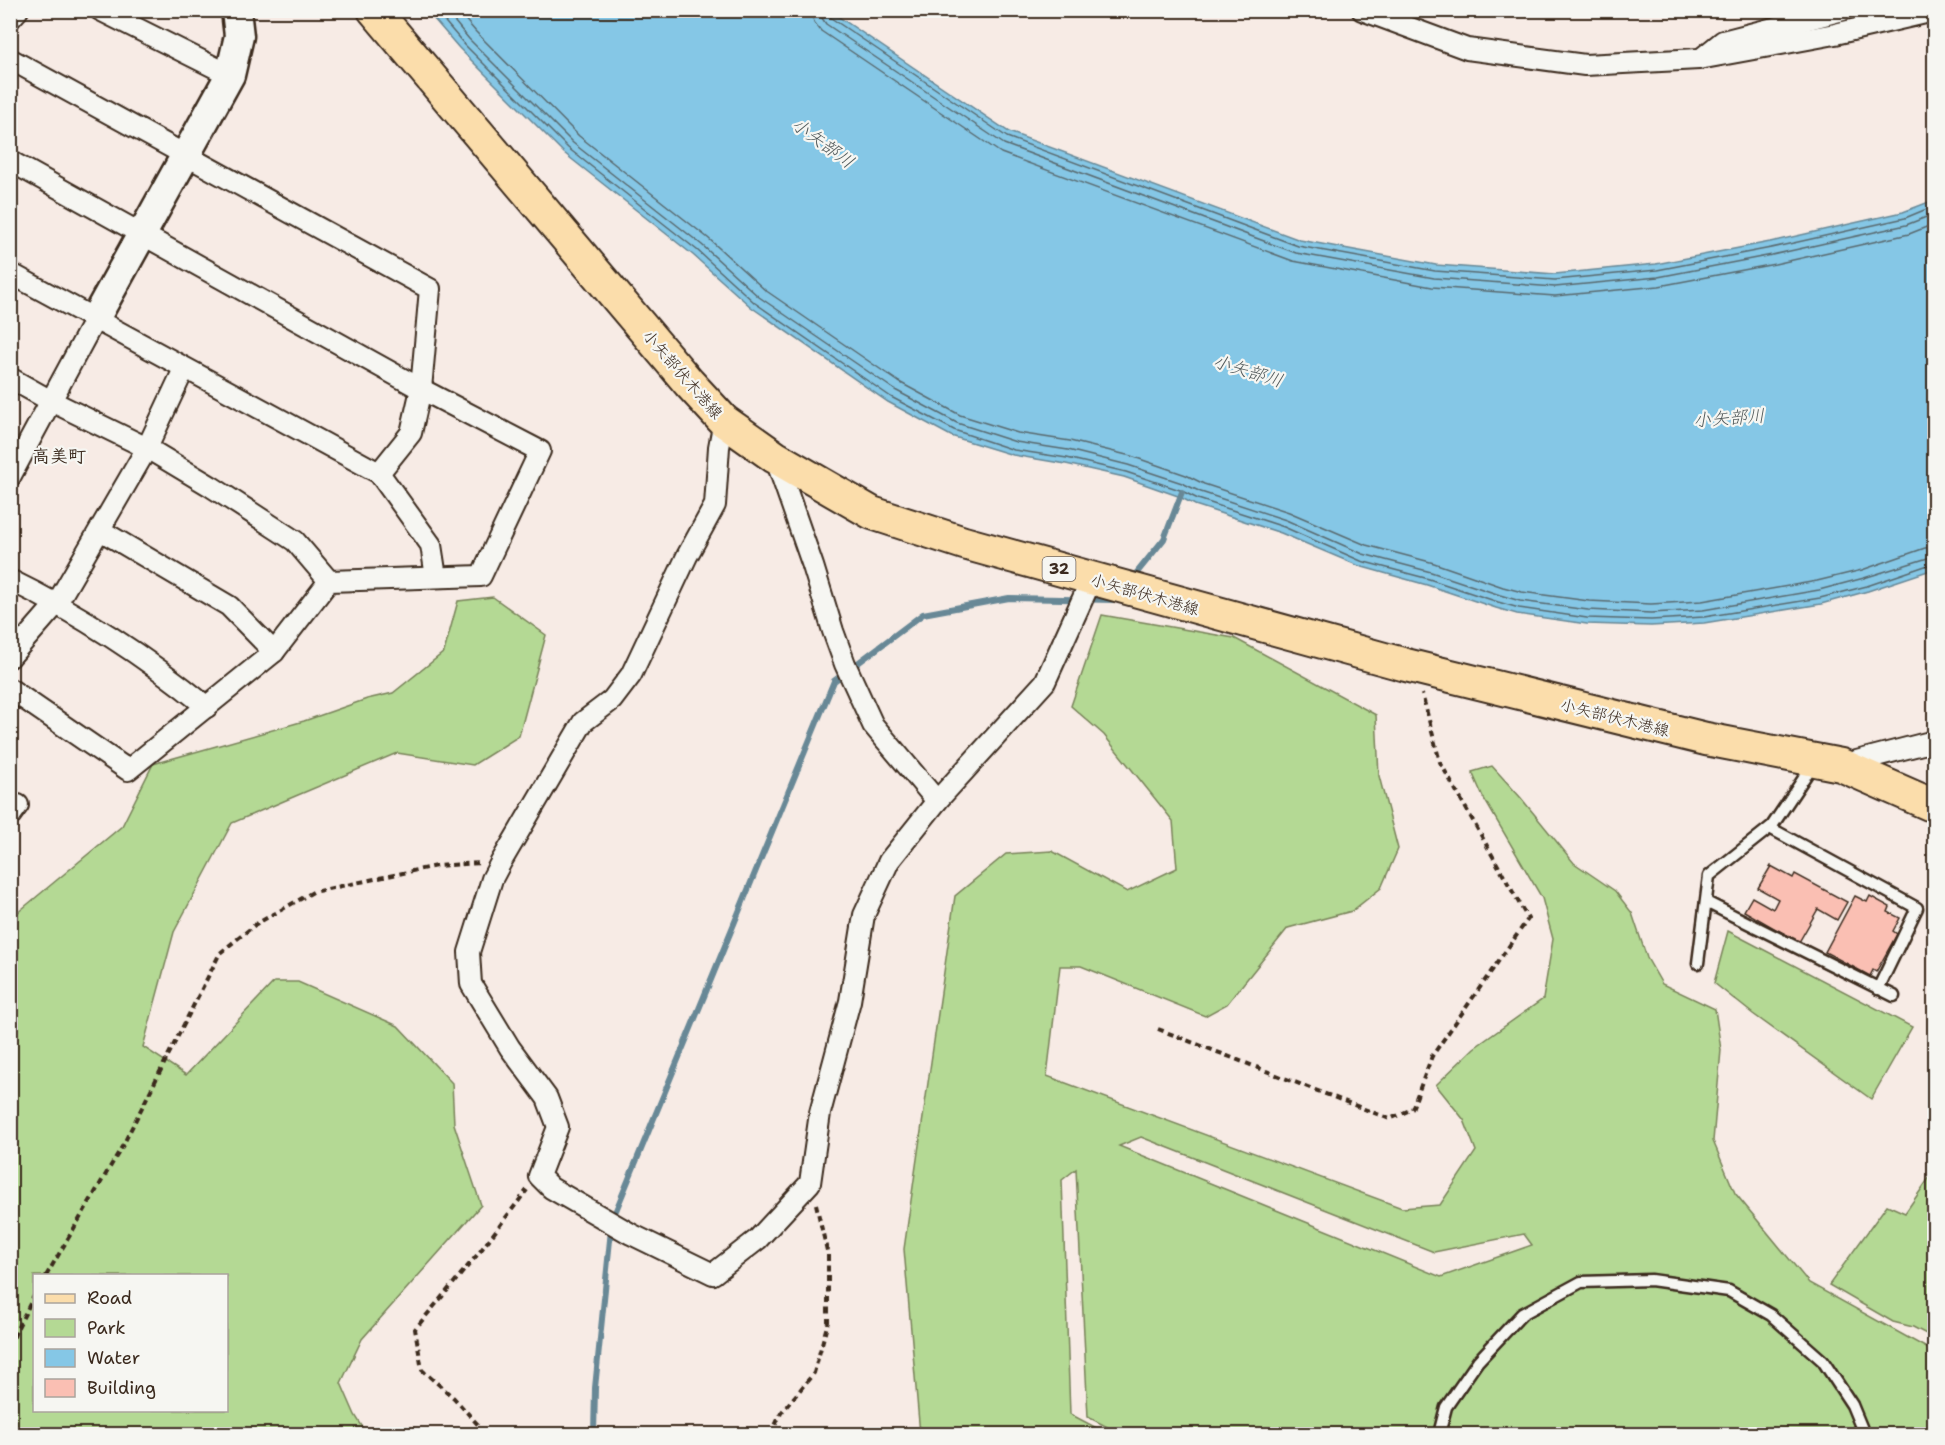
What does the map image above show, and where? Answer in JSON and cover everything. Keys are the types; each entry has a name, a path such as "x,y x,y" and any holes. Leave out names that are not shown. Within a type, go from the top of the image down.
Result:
{"main road":[{"name":"小矢部伏木港線","path":"374,10 620,302 724,421 775,457 872,513 964,543 1415,667 1707,739 1828,762 1935,806"}],"street":[{"path":"10,19 18,10"},
{"path":"100,10 230,75"},
{"path":"10,477 230,75 239,36 236,10"},
{"path":"1362,10 1467,49 1585,65 1699,59 1835,34 1935,11"},
{"path":"1699,59 1723,41 1843,10"},
{"path":"10,59 430,289 421,389 411,433 379,473"},
{"path":"10,161 421,389 540,451 481,576 329,581"},
{"path":"10,273 379,473 431,545 436,577"},
{"path":"10,657 57,603 147,448 184,369"},
{"path":"10,378 51,402 147,448 212,487 295,541 329,581"},
{"path":"724,421 719,447 715,505 672,587 631,675 612,700 583,722 501,861 492,879 469,952 471,984 510,1048 547,1098 558,1127 539,1176 551,1188 631,1234 713,1274 758,1239 810,1183 820,1113 850,1001 864,915 889,861 937,801 1045,682 1092,578"},
{"path":"775,457 813,566 832,631 873,725 937,801"},
{"path":"100,530 229,606 274,652"},
{"path":"10,580 57,603 159,668 207,707"},
{"path":"10,689 128,770 274,652 329,581"},
{"path":"1828,762 1935,741"}],"lane":[{"path":"1698,963 1709,876 1770,828 1828,762"},
{"path":"1770,828 1917,908 1878,988"},
{"path":"1706,902 1894,996"},
{"path":"1438,1434 1446,1407 1478,1361 1522,1314 1581,1282 1651,1280 1729,1291 1771,1315 1823,1361 1852,1405 1864,1434"}],"path":[{"path":"1158,1029 1390,1119 1412,1109 1432,1056 1528,919 1440,762 1415,667"},
{"path":"47,1274 123,1145 220,953 256,924 313,892 436,867 501,861"},
{"path":"481,1434 480,1427 454,1398 422,1370 415,1329 539,1176"},
{"path":"771,1434 781,1413 814,1372 828,1322 828,1255 810,1183"},
{"path":"10,1347 33,1298"}],"green space":[{"path":"493,597 546,635 519,736 473,765 397,753 232,823 174,932 143,1047 186,1075 274,982 298,982 398,1026 452,1083 454,1124 481,1205 362,1339 341,1383 355,1415 367,1434 11,1434 11,918 122,826 153,764 393,693 444,652 458,601"},
{"path":"1102,615 1234,638 1376,715 1379,776 1398,849 1381,888 1352,911 1288,928 1227,1004 1205,1016 1081,966 1060,966 1047,1076 1402,1208 1440,1205 1476,1151 1464,1120 1436,1085 1474,1048 1543,999 1553,939 1542,898 1483,797 1472,772 1492,766 1574,863 1615,891 1632,913 1647,958 1662,984 1715,1009 1721,1050 1713,1141 1735,1193 1809,1283 1934,1352 1934,1434 1121,1434 1088,1417 1076,1169 1062,1180 1070,1414 1108,1434 920,1434 904,1249 955,896 1006,854 1052,851 1127,892 1177,868 1173,821 1104,735 1071,706","holes":["1141,1137 1434,1252 1524,1234 1532,1245 1441,1277 1119,1146"]},
{"path":"1728,931 1912,1027 1871,1099 1714,983"},
{"path":"1934,1171 1934,1338 1913,1327 1893,1322 1829,1285 1887,1205 1905,1213"}],"water":[{"name":"小矢部川","path":"427,11 830,11 1009,132 1300,240 1436,265 1555,274 1656,264 1770,242 1903,212 1934,200 1934,569 1821,604 1704,623 1651,626 1587,624 1517,614 1496,608 1359,566 1281,533 1195,505 1178,496 1124,477 1013,455 951,436 888,402 751,307 693,255 564,153 459,48"}],"building":[{"path":"1771,866 1793,878 1795,874 1847,902 1837,920 1818,909 1799,942 1744,911 1752,897 1773,909 1778,899 1758,888"},
{"path":"1855,896 1867,902 1870,896 1890,907 1888,912 1900,918 1893,931 1897,934 1876,972 1873,970 1870,976 1825,952"}],"waterway":[{"path":"1131,580 1164,539 1182,492"},
{"path":"594,1434 595,1388 612,1220 834,681 923,614 1009,598 1115,600 1117,598"}],"district":[{"name":"高美町","path":"59,456"}]}
